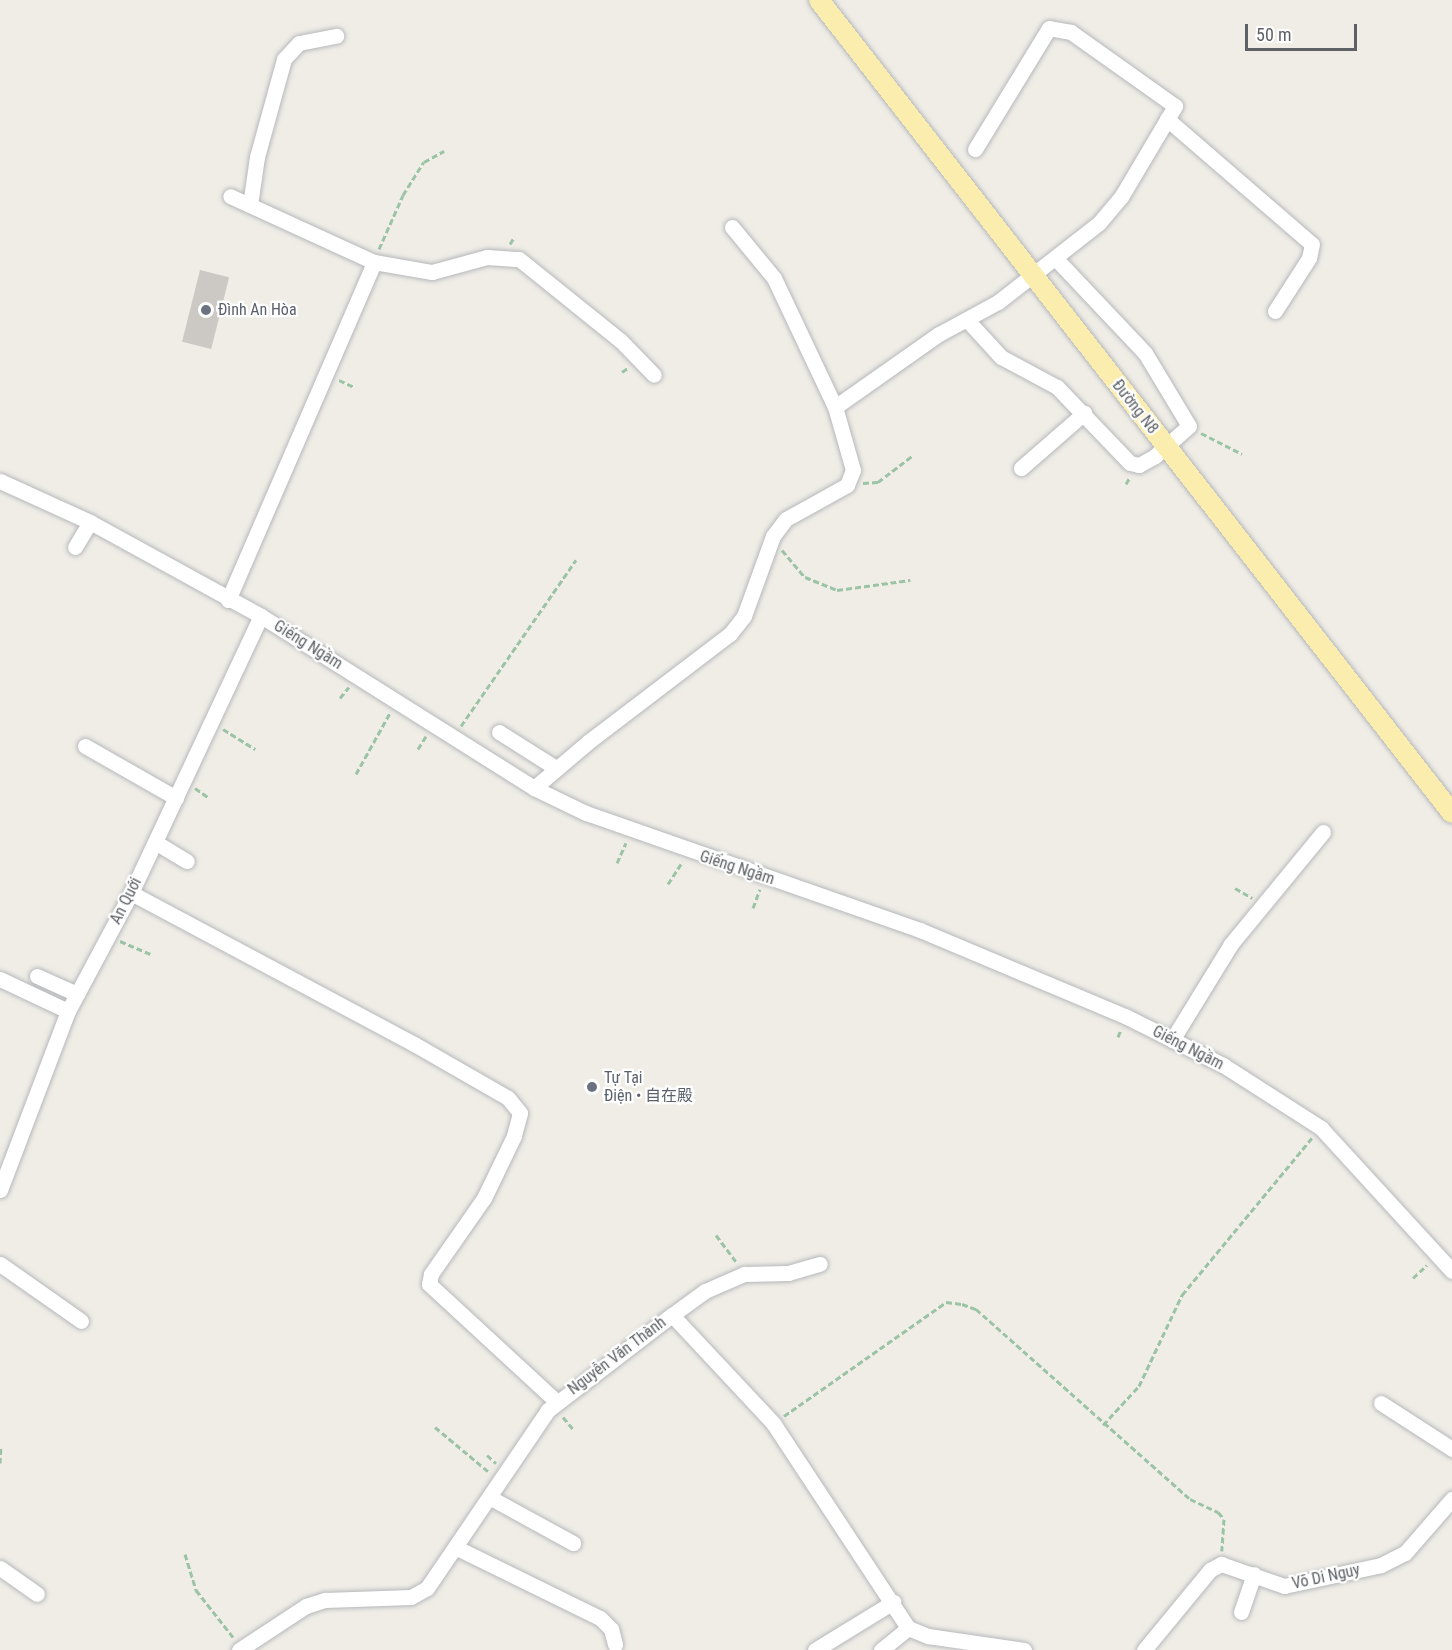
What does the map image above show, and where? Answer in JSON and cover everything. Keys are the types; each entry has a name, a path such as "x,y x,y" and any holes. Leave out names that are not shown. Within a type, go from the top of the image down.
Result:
{"main road":[{"name":"Đường N8","path":"819,0 1452,813"}],"street":[{"path":"835,407 939,334 968,321 1056,259 1121,197 1175,106 1071,32 1049,28 975,149"},
{"path":"250,205 284,59 298,43 336,36"},
{"path":"1167,119 1312,244 1309,258 1275,311"},
{"path":"230,196 374,262 432,272 487,257 519,259 580,313 621,341 654,375"},
{"path":"534,788 556,768 730,634 744,616 773,536 800,508 838,494 852,479 835,407 774,278 732,227"},
{"path":"968,321 1001,357 1017,369 1045,377 1084,413 1130,463 1139,465 1166,446 1189,426 1145,353 1056,259"},
{"path":"228,600 374,262"},
{"path":"1021,468 1084,413"},
{"name":"Giếng Ngầm","path":"0,481 90,522 228,600 261,616 534,788 631,830 689,852 920,930 1172,1040 1223,1065 1322,1128 1452,1271"},
{"path":"75,547 90,522"},
{"name":"An Quới","path":"0,1190 68,1011 131,893 213,723 261,616"},
{"path":"499,732 556,768"},
{"path":"85,746 176,798"},
{"path":"1172,1040 1261,904 1323,832"},
{"path":"155,842 187,861"},
{"path":"131,893 414,1044 508,1098 520,1113 514,1136 484,1198 430,1274 429,1284 556,1401"},
{"path":"37,976 77,994"},
{"path":"0,979 68,1011"},
{"path":"0,1264 81,1321"},
{"path":"672,1315 705,1291 744,1274 788,1273 820,1264"},
{"name":"Nguyễn Văn Thành","path":"240,1649 315,1603 411,1597 427,1588 457,1548 498,1480 556,1401 672,1315 773,1423 908,1628"},
{"path":"1381,1403 1452,1449"},
{"path":"489,1497 573,1543"},
{"name":"Võ Di Nguy","path":"1221,1564 1295,1586 1395,1561 1452,1499"},
{"path":"457,1548 600,1618 611,1629 615,1644"},
{"path":"1144,1650 1210,1570 1221,1564"},
{"path":"0,1568 37,1594"},
{"path":"1241,1612 1254,1574"},
{"path":"814,1650 893,1602"},
{"path":"881,1650 908,1628 928,1636 977,1646 1024,1650"}],"path":[{"path":"374,262 403,195 424,162 444,151"},
{"path":"1189,426 1242,454"},
{"path":"852,479 878,482 912,456"},
{"path":"773,536 805,577 837,590 910,580"},
{"path":"454,737 576,560"},
{"path":"356,774 396,701"},
{"path":"213,723 255,749"},
{"path":"617,863 631,830"},
{"path":"668,884 689,852"},
{"path":"753,908 764,876"},
{"path":"1235,888 1261,904"},
{"path":"108,935 151,954"},
{"path":"1103,1425 1139,1386 1182,1295 1322,1128"},
{"path":"716,1235 744,1274"},
{"path":"1413,1278 1438,1256"},
{"path":"773,1423 946,1302 976,1309 1103,1425 1190,1499 1224,1519 1221,1564"},
{"path":"435,1427 498,1480"},
{"path":"0,1463 1,1446"},
{"path":"185,1554 196,1590 240,1649"}],"building":[{"name":"Đình An Hòa","path":"200,270 229,277 211,349 182,342"}],"place":[{"name":"Đình An Hòa","path":"206,310"},
{"name":"Tự Tại Điện • 自在殿","path":"592,1087"}]}
